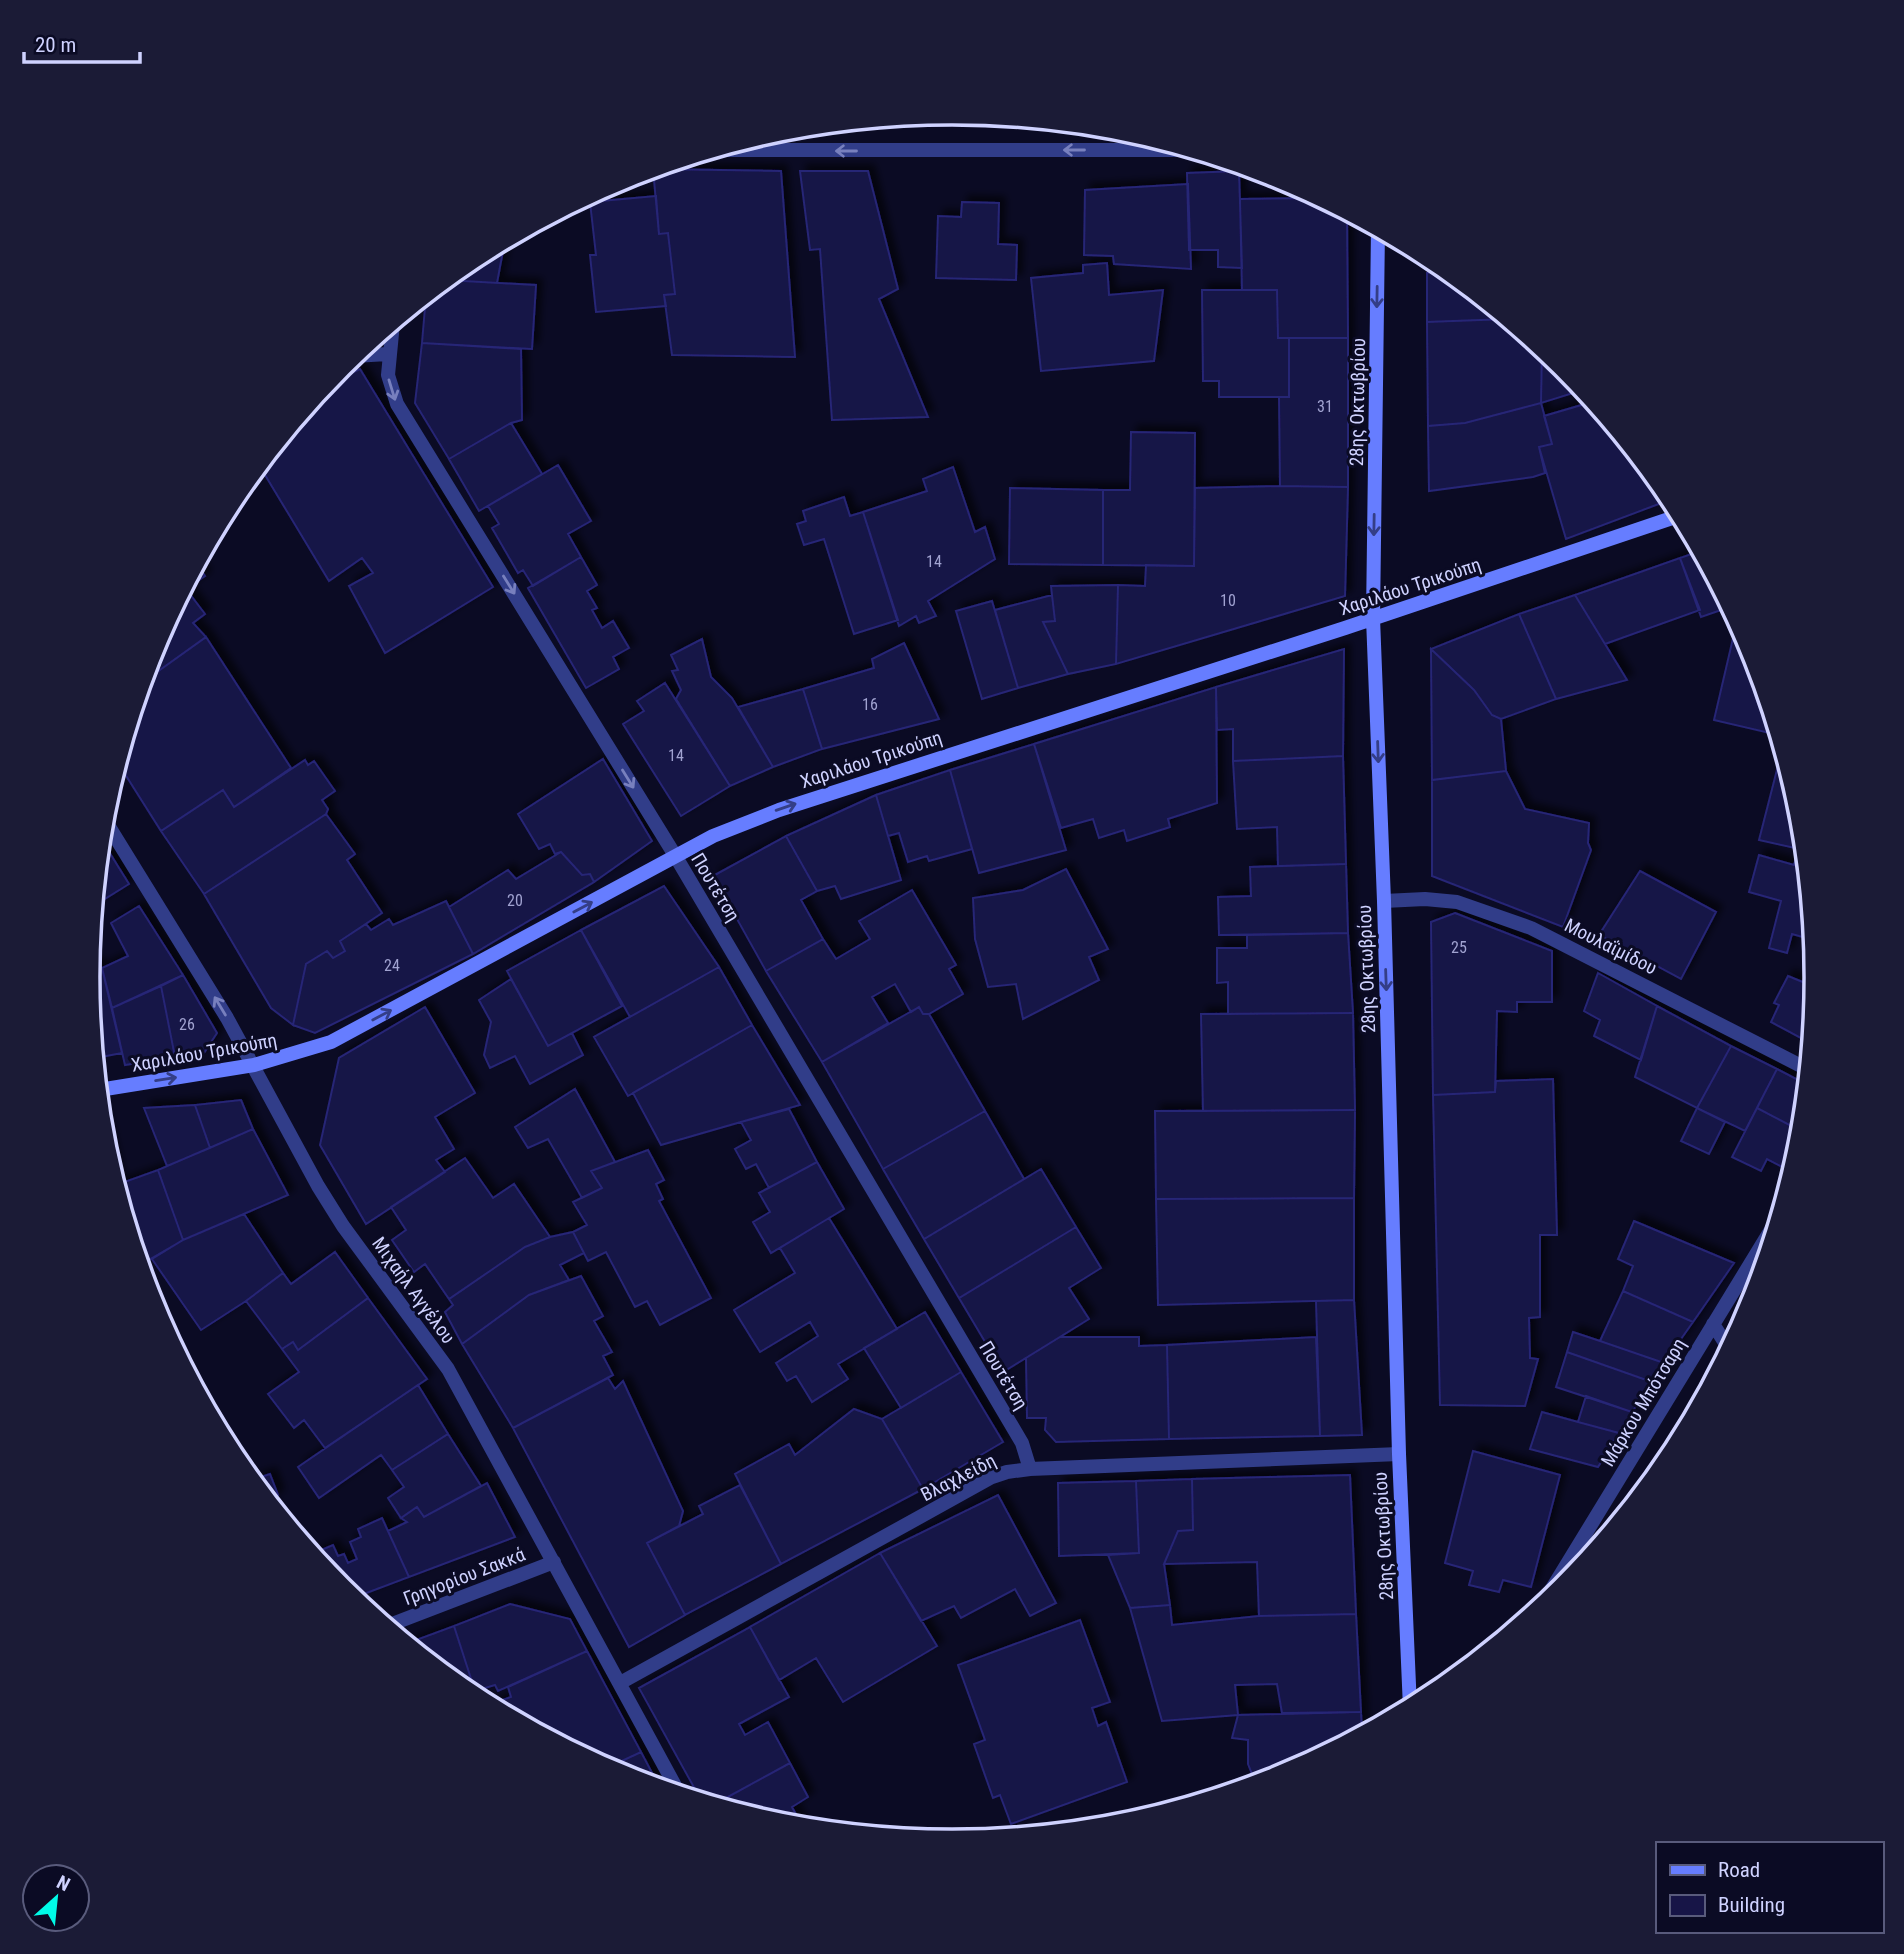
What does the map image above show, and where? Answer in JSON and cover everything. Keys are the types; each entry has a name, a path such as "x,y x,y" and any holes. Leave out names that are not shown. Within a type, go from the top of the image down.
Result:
{"street":[{"path":"764,146 1155,150"},
{"name":"28ης Οκτωβρίου","path":"1378,239 1373,618 1384,901 1399,1454 1410,1695"},
{"name":"Πουτέτση","path":"391,335 388,375 397,404 676,857 1022,1443 1030,1469"},
{"path":"369,355 388,354"},
{"name":"Χαριλάου Τρικούπη","path":"107,1089 254,1065 295,1054 350,1033 713,836 791,805 1373,618 1670,519"},
{"name":"Μιχαήλ Αγγέλου","path":"112,833 254,1065 297,1150 343,1226 448,1369 673,1782"},
{"name":"Μουλαΐμίδου","path":"1384,901 1425,899 1457,902 1531,928 1799,1065"},
{"name":"Μάρκου Μπότσαρη","path":"1561,1573 1760,1248"},
{"path":"1713,1324 1723,1339"},
{"name":"Βλαχλείδη","path":"620,1683 1007,1472 1399,1454"},
{"name":"Γρηγορίου Σακκά","path":"396,1623 554,1562"}],"building":[{"path":"680,169 781,171 795,357 672,355 664,295 675,294 668,233 659,234 654,179"},
{"path":"800,171 868,171 898,289 879,299 928,417 832,420 820,249 810,250"},
{"path":"1230,171 1239,175 1242,268 1218,267 1218,250 1189,250 1187,173"},
{"path":"1188,184 1191,269 1114,264 1113,256 1084,255 1085,190"},
{"path":"656,196 659,234 668,233 675,294 664,295 666,306 596,312 590,255 596,255 590,206 602,201"},
{"path":"1296,198 1347,223 1348,338 1278,338 1277,290 1242,290 1240,199"},
{"path":"962,202 999,203 998,244 1017,245 1016,280 936,278 938,216 961,217"},
{"path":"502,254 497,283 461,281"},
{"path":"1107,263 1109,295 1163,290 1154,361 1041,371 1031,278 1083,273 1083,265"},
{"path":"1427,273 1431,273 1494,319 1427,322"},
{"path":"461,281 536,285 532,349 422,343 425,307"},
{"path":"1202,290 1277,290 1278,338 1289,338 1289,397 1219,397 1219,381 1203,381"},
{"path":"1494,319 1542,362 1541,403 1465,423 1428,426 1427,322"},
{"path":"1289,338 1348,338 1348,487 1280,486 1279,397 1289,397"},
{"path":"422,343 521,349 522,420 511,423 449,459 415,403"},
{"path":"1542,362 1573,393 1541,403"},
{"path":"360,369 493,587 385,653 349,586 373,573 362,558 329,581 264,474 311,415 349,374"},
{"path":"1541,403 1552,444 1539,447 1545,473 1533,477 1429,491 1428,426 1465,423"},
{"path":"1583,405 1628,458 1661,503 1566,539 1539,447 1552,444 1544,416"},
{"path":"511,423 542,474 479,511 449,459"},
{"path":"1131,432 1195,433 1194,566 1103,565 1103,490 1130,490"},
{"path":"558,465 591,521 568,534 581,557 533,586 523,570 518,573 492,528 499,524 488,506"},
{"path":"953,467 975,532 985,527 995,559 928,601 936,616 919,623 916,616 899,626 863,512 927,491 923,479"},
{"path":"1348,487 1345,596 1116,664 1118,585 1145,586 1146,565 1194,566 1195,488"},
{"path":"1010,488 1103,490 1103,565 1009,564"},
{"path":"844,497 850,516 863,512 898,620 854,634 824,539 804,545 797,524 806,521 803,511"},
{"path":"1692,554 1721,610 1701,617 1680,558"},
{"path":"581,557 597,585 587,591 597,608 592,610 602,628 613,621 629,648 613,657 619,669 586,688 528,588"},
{"path":"1680,558 1700,610 1605,644 1575,595"},
{"path":"1118,585 1116,664 1068,674 1043,622 1055,621 1051,586"},
{"path":"191,595 205,614 193,623 206,637 157,672"},
{"path":"1052,595 1055,621 1043,622 1068,674 1018,688 995,610"},
{"path":"1575,595 1627,680 1556,699 1519,614"},
{"path":"992,601 1018,688 982,699 956,611"},
{"path":"1519,614 1556,699 1501,719 1492,715 1474,690 1431,649"},
{"path":"206,637 291,768 234,807 223,790 161,831 125,774 157,672"},
{"path":"1733,638 1768,733 1714,720"},
{"path":"702,639 711,677 732,698 773,767 730,786 676,699 681,690 672,671 678,670 671,655"},
{"path":"904,643 939,719 822,749 803,689 874,668 872,659"},
{"path":"1344,649 1343,756 1233,761 1233,729 1217,730 1216,687"},
{"path":"1431,649 1474,690 1492,715 1501,719 1506,771 1432,780"},
{"path":"665,683 730,786 681,816 623,724 644,711 637,701"},
{"path":"1216,687 1217,803 1168,819 1170,827 1127,841 1124,830 1099,838 1093,819 1061,828 1034,744"},
{"path":"803,689 822,749 773,767 738,707"},
{"path":"1034,744 1066,850 979,873 950,770"},
{"path":"1343,756 1346,864 1278,866 1277,827 1237,829 1233,761"},
{"path":"603,759 652,841 594,882 590,874 582,875 561,852 555,854 550,844 539,849 518,814"},
{"path":"305,760 308,765 314,761 335,791 322,800 328,809 326,814 204,894 161,831 223,790 234,807"},
{"path":"1778,767 1794,848 1759,840"},
{"path":"950,770 972,849 929,861 927,856 908,862 899,833 888,836 876,795"},
{"path":"1506,771 1525,809 1589,823 1588,843 1591,850 1563,927 1432,876 1432,780"},
{"path":"876,795 901,880 841,899 835,886 817,891 786,836"},
{"path":"326,814 355,854 347,860 382,913 340,941 345,951 333,958 327,951 306,964 293,1025 271,1008 204,894"},
{"path":"786,836 817,891 801,900 823,939 766,971 713,876"},
{"path":"109,852 129,884 104,899"},
{"path":"561,852 582,875 590,874 594,882 473,954 449,907 508,870 516,879"},
{"path":"1759,855 1794,865 1796,859 1803,937 1792,934 1787,953 1769,948 1781,901 1749,892"},
{"path":"1346,864 1348,933 1219,935 1218,897 1251,896 1250,867"},
{"path":"1066,869 1108,949 1089,957 1099,980 1023,1019 1016,984 988,987 975,939 973,898 1023,890"},
{"path":"1640,871 1716,912 1681,979 1599,935"},
{"path":"664,886 719,967 630,1017 581,930"},
{"path":"912,890 956,965 949,969 963,994 929,1014 923,1014 919,1007 911,1012 895,984 872,997 888,1023 822,1062 766,971 823,939 836,959 870,939 859,921"},
{"path":"446,901 473,954 315,1033 293,1025 306,964 327,951 333,958 345,951 340,941 366,924 371,930 389,919 393,925"},
{"path":"139,906 183,975 112,1008 102,968 128,956 111,923"},
{"path":"1455,913 1552,951 1552,1002 1517,1002 1517,1012 1497,1011 1495,1092 1433,1095 1431,922"},
{"path":"581,930 622,1006 548,1046 507,971"},
{"path":"1348,933 1353,1013 1228,1014 1228,982 1217,983 1217,948 1247,948 1247,935"},
{"path":"100,967 102,968 122,1053 104,1056"},
{"path":"719,967 752,1025 628,1096 594,1037"},
{"path":"1598,973 1657,1006 1641,1060 1594,1036 1600,1020 1584,1011"},
{"path":"183,975 217,1033 204,1053 175,1057 161,986"},
{"path":"1788,976 1804,982 1802,1038 1771,1022 1779,1005 1774,1003"},
{"path":"511,979 548,1046 572,1033 583,1055 530,1084 515,1056 490,1068 484,1055 491,1022 479,1000"},
{"path":"161,986 175,1057 125,1065 112,1008"},
{"path":"1657,1006 1731,1046 1697,1108 1635,1077"},
{"path":"425,1007 475,1093 435,1117 454,1149 436,1160 445,1172 366,1224 320,1145 339,1058"},
{"path":"919,1007 923,1014 929,1014 985,1111 883,1169 822,1062"},
{"path":"1353,1013 1355,1110 1203,1111 1201,1014"},
{"path":"752,1025 800,1105 661,1145 633,1093"},
{"path":"1731,1046 1777,1069 1745,1131 1697,1108"},
{"path":"1777,1069 1798,1080 1791,1126 1757,1108"},
{"path":"1553,1079 1557,1235 1540,1235 1540,1317 1529,1318 1530,1358 1538,1359 1525,1406 1440,1405 1433,1095 1495,1092 1496,1081"},
{"path":"575,1089 615,1162 591,1171 602,1188 582,1198 548,1139 528,1148 515,1127"},
{"path":"241,1100 253,1129 210,1148 195,1105"},
{"path":"195,1105 210,1148 167,1166 144,1108"},
{"path":"1697,1108 1725,1122 1709,1154 1681,1141"},
{"path":"1757,1108 1791,1126 1782,1167 1767,1159 1761,1171 1732,1157"},
{"path":"789,1109 817,1162 769,1188 756,1164 746,1169 735,1149 751,1140 741,1122"},
{"path":"1355,1110 1354,1198 1156,1199 1155,1111"},
{"path":"985,1111 1024,1179 924,1239 883,1169"},
{"path":"253,1129 288,1195 183,1240 158,1170"},
{"path":"648,1150 664,1180 656,1184 663,1199 659,1201 711,1298 660,1325 647,1301 635,1307 606,1252 588,1261 573,1232 587,1225 573,1202 602,1188 591,1171"},
{"path":"465,1158 493,1198 514,1184 550,1237 525,1247 449,1299 425,1264 414,1272 392,1240 406,1230 391,1207"},
{"path":"817,1162 844,1209 771,1253 753,1222 770,1212 759,1193"},
{"path":"1041,1169 1076,1227 959,1298 924,1239"},
{"path":"158,1170 183,1240 148,1260 125,1182"},
{"path":"1354,1198 1354,1300 1158,1305 1156,1199"},
{"path":"244,1214 283,1273 201,1330 152,1259 183,1240"},
{"path":"829,1218 897,1329 838,1364 848,1379 812,1402 796,1376 787,1381 776,1363 818,1336 810,1322 760,1352 734,1310 795,1273 780,1248"},
{"path":"1634,1221 1734,1263 1693,1322 1623,1291 1633,1266 1618,1259"},
{"path":"1076,1227 1101,1268 1069,1288 1089,1319 1003,1372 959,1298"},
{"path":"573,1232 584,1253 560,1265 569,1280 529,1295 462,1344 445,1312 453,1305 449,1299 525,1247"},
{"path":"335,1252 368,1298 298,1350 293,1342 282,1349 246,1301 283,1273 291,1284"},
{"path":"581,1276 603,1316 594,1321 612,1352 603,1356 613,1375 513,1428 462,1344 529,1295"},
{"path":"1623,1291 1693,1322 1664,1363 1600,1341"},
{"path":"368,1298 427,1379 325,1448 304,1420 294,1428 268,1394 299,1372 282,1349 293,1342 298,1350"},
{"path":"1354,1300 1362,1435 1320,1436 1316,1301"},
{"path":"925,1312 961,1372 901,1408 864,1348"},
{"path":"1573,1332 1664,1363 1652,1382 1567,1352"},
{"path":"1060,1337 1139,1337 1139,1346 1167,1345 1169,1439 1056,1442 1045,1430 1046,1418 1027,1418 1026,1358"},
{"path":"1316,1337 1320,1436 1169,1439 1167,1345"},
{"path":"1567,1352 1652,1382 1632,1412 1556,1387"},
{"path":"961,1372 1003,1442 923,1489 882,1419"},
{"path":"608,1378 615,1389 623,1381 683,1511 679,1526 647,1543 685,1615 629,1647 513,1428"},
{"path":"418,1385 448,1434 392,1470 381,1455 319,1498 298,1467"},
{"path":"1586,1396 1632,1412 1619,1433 1578,1422"},
{"path":"854,1409 882,1419 923,1489 781,1564 735,1474 789,1444 795,1455"},
{"path":"1542,1412 1619,1433 1598,1467 1530,1449"},
{"path":"448,1434 481,1486 424,1517 417,1507 401,1518 388,1498 404,1487 392,1470"},
{"path":"1473,1451 1560,1475 1531,1587 1503,1580 1499,1592 1469,1585 1473,1571 1445,1563"},
{"path":"270,1474 278,1495 276,1496 262,1477"},
{"path":"1350,1475 1356,1614 1259,1616 1257,1562 1164,1564 1178,1531 1193,1530 1192,1479"},
{"path":"1192,1479 1193,1530 1178,1531 1164,1564 1170,1605 1130,1608 1108,1555 1139,1553 1136,1481"},
{"path":"1136,1481 1139,1553 1059,1556 1058,1483"},
{"path":"487,1483 515,1537 409,1577 388,1531 407,1522 401,1518 417,1507 424,1517"},
{"path":"740,1485 781,1564 685,1615 647,1543 703,1514 699,1506"},
{"path":"998,1495 1056,1603 1030,1616 1015,1589 961,1618 954,1606 921,1621 880,1553"},
{"path":"382,1518 409,1577 364,1594 349,1580 321,1550 333,1545 338,1556 344,1554 348,1563 357,1559 350,1542 361,1537 358,1529"},
{"path":"880,1553 937,1646 843,1702 816,1658 779,1680 750,1627"},
{"path":"510,1604 570,1619 587,1651 498,1691 495,1685 483,1689 472,1681 454,1626"},
{"path":"1170,1605 1172,1625 1259,1616 1356,1614 1361,1712 1282,1713 1277,1684 1235,1685 1238,1715 1162,1721 1130,1608"},
{"path":"1080,1620 1110,1702 1092,1708 1098,1726 1106,1722 1127,1782 1011,1824 1000,1795 993,1798 974,1744 985,1740 958,1665"},
{"path":"454,1626 472,1681 433,1653 417,1640"},
{"path":"750,1627 789,1697 739,1724 745,1735 768,1722 790,1763 725,1798 695,1789 639,1688"},
{"path":"587,1651 641,1752 621,1762 575,1741 502,1700 511,1697 508,1687"},
{"path":"1361,1712 1362,1724 1329,1741 1252,1774 1248,1764 1248,1740 1232,1738 1238,1715"},
{"path":"641,1752 653,1774 626,1764 621,1762"},
{"path":"790,1763 808,1797 792,1807 796,1815 725,1798"}]}
